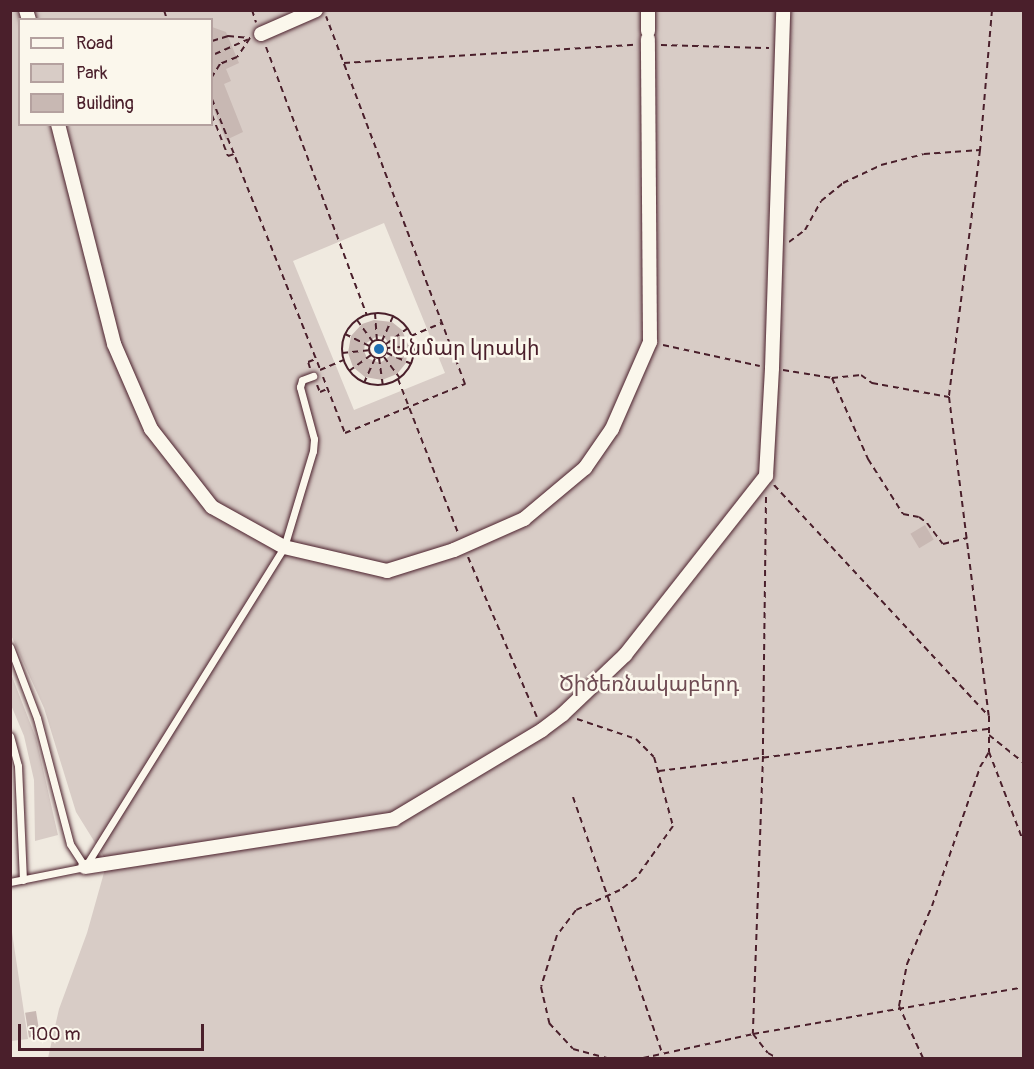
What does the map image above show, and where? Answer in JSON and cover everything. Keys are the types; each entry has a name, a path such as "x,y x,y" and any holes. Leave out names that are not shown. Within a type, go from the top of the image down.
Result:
{"street":[{"path":"59,126 114,344 151,429 212,507 284,547 387,571 464,546 524,519 585,468 612,429 650,342 648,10"},
{"path":"85,867 394,819 563,714 625,655 766,476 772,368 780,48 783,10"},
{"path":"255,36 322,14"}],"lane":[{"path":"10,882 85,867 284,547 313,451 314,439 300,387 302,380 313,376"},
{"path":"10,647 37,718 70,844 85,867"},
{"path":"10,736 18,765 23,880"}],"path":[{"path":"992,10 980,150 949,397 989,716 989,752 1023,843"},
{"path":"213,102 345,433 465,384 344,63 322,14"},
{"path":"213,41 228,36 255,36"},
{"path":"215,54 255,36"},
{"path":"213,75 220,64 237,57 255,36"},
{"path":"255,36 367,315"},
{"path":"344,63 648,38 780,48"},
{"path":"213,118 228,156 234,154"},
{"path":"776,254 805,230 821,201 843,183 881,165 924,154 980,150"},
{"path":"375,313 377,340"},
{"path":"375,313 393,316 408,328 414,346 412,364 399,379 383,386 364,383 349,372 342,353 345,334 357,319 367,315 375,313"},
{"path":"382,341 393,316"},
{"path":"357,319 373,342"},
{"path":"411,336 442,323"},
{"path":"386,344 408,328"},
{"path":"345,334 370,346"},
{"path":"377,340 382,341 386,344 387,353 384,357 375,358 371,355 370,346 377,340"},
{"path":"650,342 772,368 832,378 861,375 872,383 949,397"},
{"path":"387,348 414,346"},
{"path":"342,353 369,350"},
{"path":"387,353 412,364"},
{"path":"349,372 371,355"},
{"path":"384,357 399,379 464,546 541,726"},
{"path":"364,383 375,358"},
{"path":"380,358 383,386"},
{"path":"320,370 344,360"},
{"path":"313,376 320,392 328,389"},
{"path":"832,378 868,459 903,514 919,518 927,523 943,544 967,538"},
{"path":"766,476 989,716"},
{"path":"766,476 763,756 753,1034 768,1053 777,1059"},
{"path":"563,714 636,739 654,757 673,826 636,878 607,896 576,910 557,935 542,987 549,1023 573,1049 607,1059"},
{"path":"659,771 989,729"},
{"path":"989,735 1023,763"},
{"path":"923,1059 899,1006 907,964 932,906 980,767 989,752"},
{"path":"573,797 662,1052"},
{"path":"643,1059 662,1052 899,1006 1023,987"}],"green space":[{"name":"Ծիծեռնակաբերդ","path":"10,11 1023,11 1023,1058 48,1058 59,1009 87,933 107,862 76,812 44,708 11,635","holes":["384,223 445,373 354,410 293,261"]},
{"path":"11,674 36,738 58,835 35,841 34,780 24,736 11,705"},
{"path":"10,919 28,1039 11,1041 10,1041"}],"building":[{"path":"213,27 226,32 239,63 226,69 231,81 224,84 243,132 226,140 213,108"},
{"path":"374,320 392,322 402,330 408,345 406,363 397,374 382,380 365,377 353,367 348,353 351,336 362,324","holes":["377,336 384,337 393,348 391,355 380,363 367,358 364,351 365,344"]},
{"path":"925,525 934,540 919,548 910,534"},
{"path":"36,1011 40,1036 29,1037 25,1013"}],"place":[{"name":"Անմար կրակի","path":"379,349"}]}
